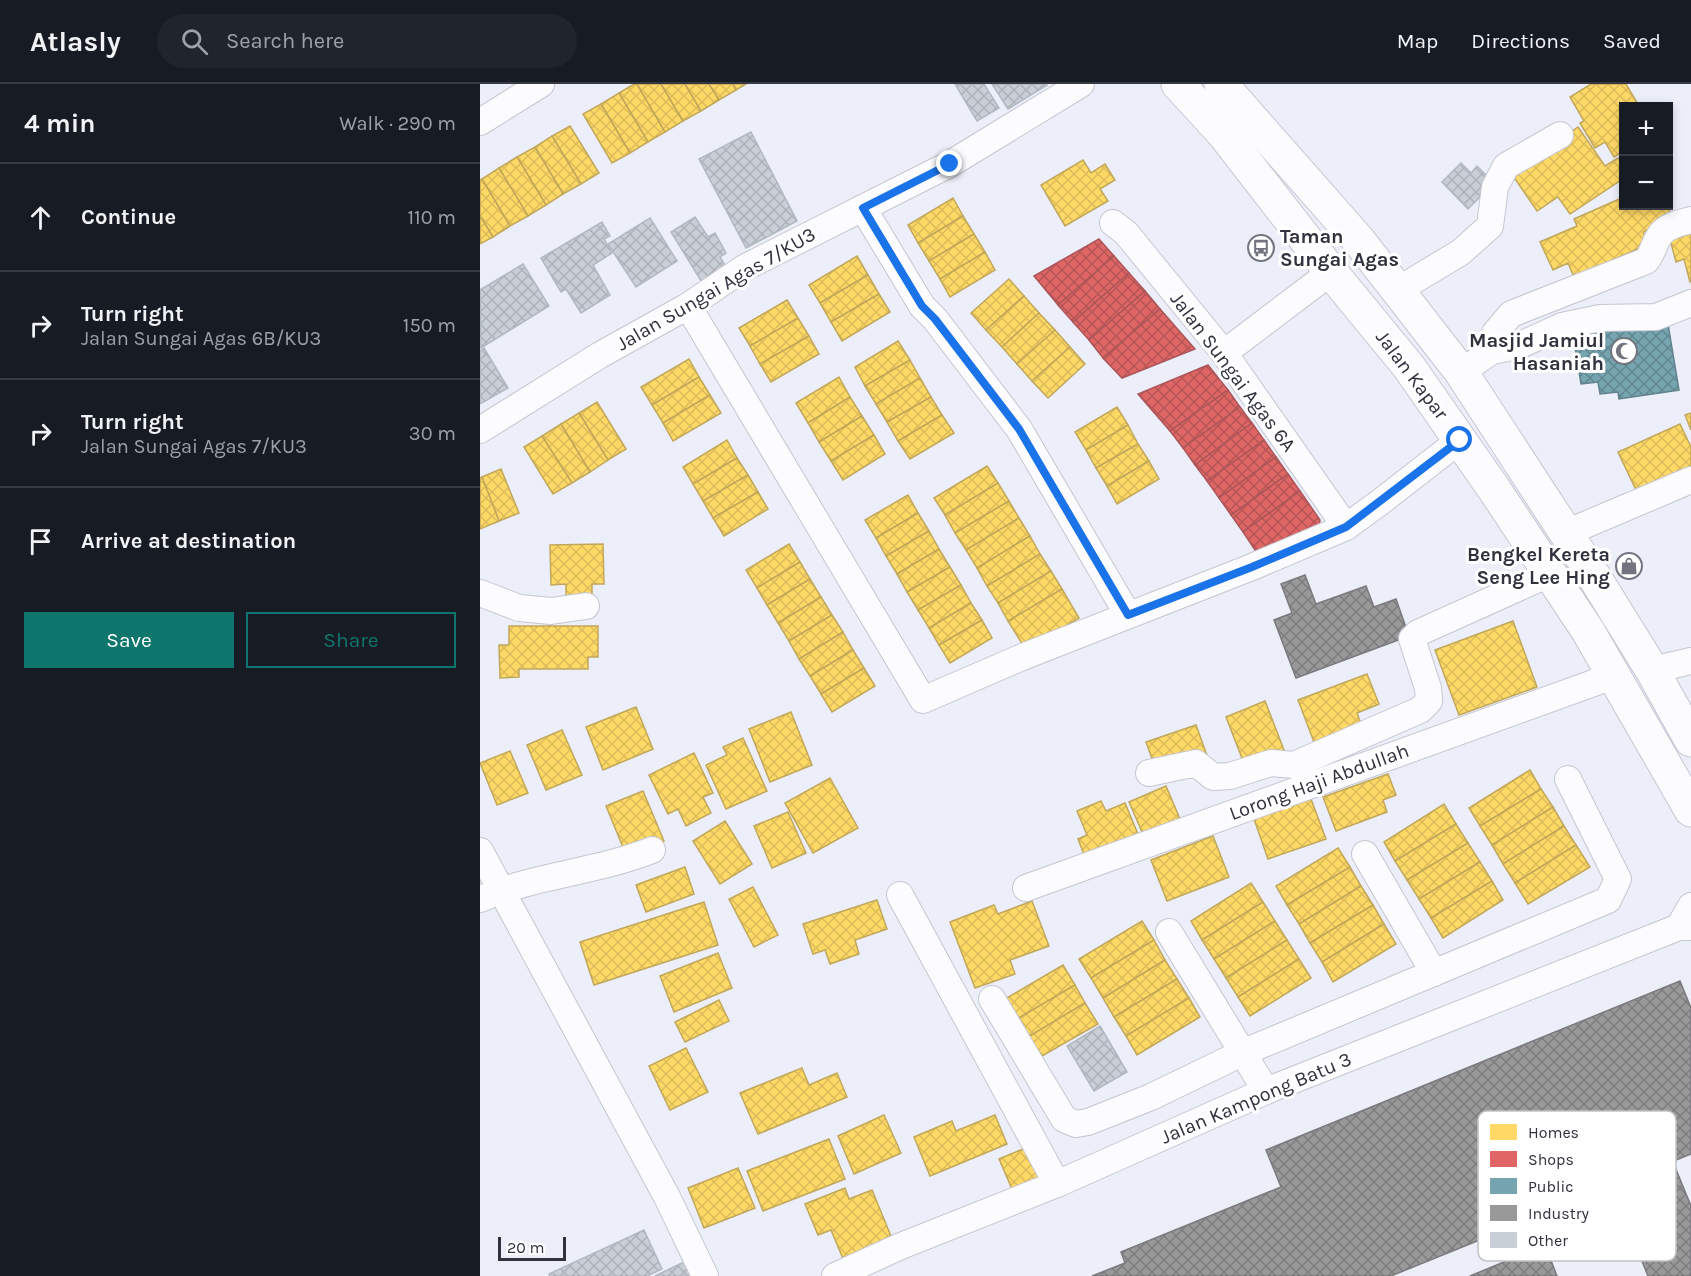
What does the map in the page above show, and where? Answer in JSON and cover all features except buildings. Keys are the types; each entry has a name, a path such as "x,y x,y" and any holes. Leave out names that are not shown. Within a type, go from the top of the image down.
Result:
{"highway":[{"name":"Jalan Kapar","path":"1178,84 1223,133 1409,368 1460,440 1551,573 1691,810"},
{"name":"Jalan Kapar","path":"1221,84 1360,242 1461,372 1652,670 1691,740"}],"street":[{"path":"480,122 541,84"},
{"name":"Jalan Sungai Agas 7/KU3","path":"480,430 600,355 688,306 764,257 950,164 1081,84"},
{"path":"1398,290 1461,252 1490,226 1495,187 1506,166 1560,135"},
{"path":"863,208 922,306 935,319 1019,429 1128,615"},
{"path":"1492,351 1495,333 1510,314 1646,261 1652,254 1661,233 1672,225 1691,220"},
{"name":"Jalan Sungai Agas 6A","path":"1113,223 1126,233 1224,353 1346,527"},
{"path":"1224,353 1331,272"},
{"path":"1461,372 1492,351 1518,346 1562,326 1600,318 1656,317 1691,303"},
{"path":"688,306 923,700 1020,658 1252,567 1346,527 1460,440"},
{"path":"1566,533 1691,480"},
{"path":"1149,773 1196,763 1213,777 1230,776 1271,763 1294,765 1420,710 1429,701 1412,639 1418,633 1551,573"},
{"path":"480,593 519,608 551,610 586,606"},
{"path":"1652,670 1691,661"},
{"name":"Lorong Haji Abdullah","path":"1026,888 1613,675"},
{"path":"992,999 1064,1119 1076,1124 1088,1122 1151,1097 1242,1053 1608,900 1618,879 1568,778"},
{"path":"490,894 627,860 652,850"},
{"path":"480,851 490,894 663,1189 705,1276"},
{"path":"1365,854 1434,973"},
{"path":"900,895 1057,1184"},
{"name":"Jalan Kampong Batu 3","path":"835,1276 902,1246 1057,1184 1266,1091 1687,920"},
{"path":"1169,932 1266,1091"}],"place":[{"name":"Taman Sungai Agas","path":"1261,248"},
{"name":"Masjid Jamiul Hasaniah","path":"1624,351"},
{"name":"Bengkel Kereta Seng Lee Hing","path":"1629,566"}],"route":[{"path":"950,164 863,208 922,306 935,319 1019,429 1128,615 1252,567 1346,527 1460,440"}]}
